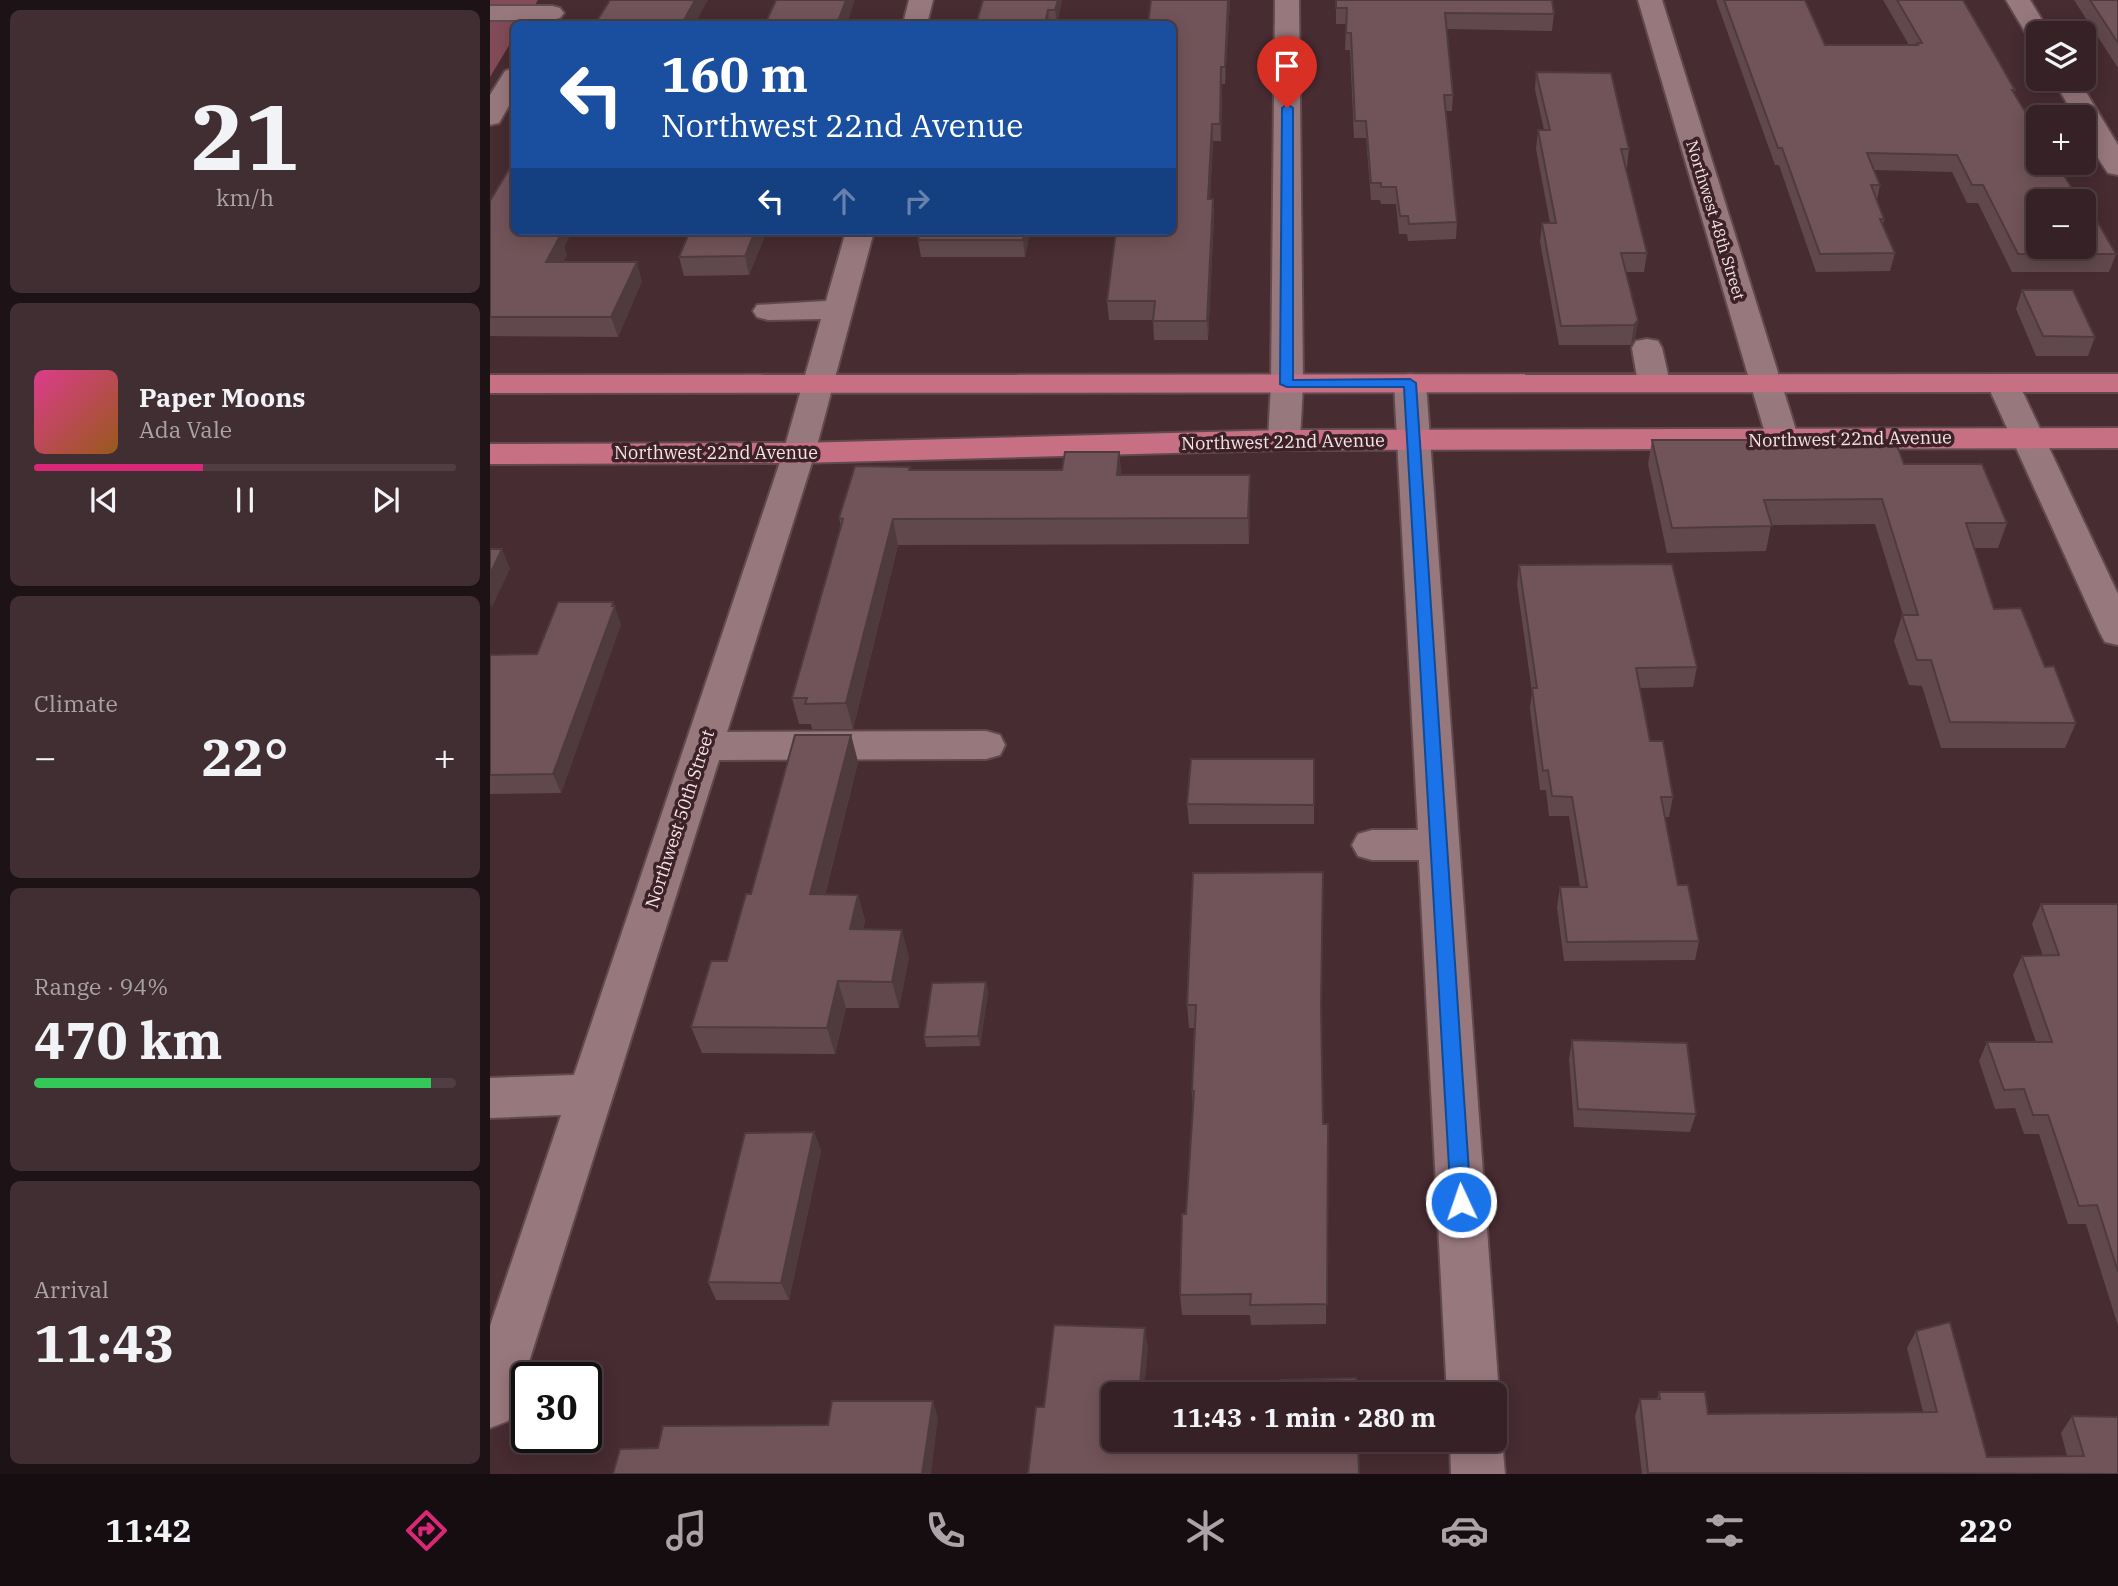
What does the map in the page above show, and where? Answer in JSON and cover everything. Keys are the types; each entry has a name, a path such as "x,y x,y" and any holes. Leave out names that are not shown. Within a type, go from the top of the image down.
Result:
{"main road":[{"path":"490,384 1766,384 2004,373 2118,383"},
{"name":"Northwest 22nd Avenue","path":"490,454 799,453 1284,440 2118,438"}],"street":[{"path":"916,21 921,0"},
{"path":"1284,440 1287,384 1287,0"},
{"name":"Northwest 48th Street","path":"1650,0 1783,440"},
{"path":"2018,0 2031,21"},
{"path":"490,13 552,12"},
{"path":"490,117 511,81"},
{"path":"2072,91 2118,167"},
{"name":"Northwest 50th Street","path":"490,1403 799,453 859,235"},
{"path":"768,311 839,310"},
{"path":"1647,348 1654,383"},
{"path":"2004,373 2118,633"},
{"path":"1410,383 1472,1382"},
{"path":"704,746 986,744"},
{"path":"1372,845 1439,845"},
{"path":"490,1098 590,1094"},
{"path":"1477,1452 1478,1474"}],"shaded area":[{"path":"490,0 538,0 525,21 511,21 511,42 490,77"}],"building":[{"path":"610,0 695,0 684,21 597,21"},
{"path":"776,0 846,0 838,21 766,21"},
{"path":"983,0 1058,0 1055,10 1048,10 1046,21 977,21"},
{"path":"1151,0 1228,0 1225,67 1221,67 1220,124 1212,124 1208,199 1213,199 1207,321 1153,321 1155,301 1107,301 1115,235 1176,235 1176,21 1148,21"},
{"path":"1336,0 1552,0 1554,14 1445,13 1453,95 1444,95 1457,222 1409,224 1408,216 1400,216 1396,187 1381,187 1381,183 1371,183 1366,121 1355,121 1351,33 1346,33 1347,8 1336,8"},
{"path":"1724,0 1805,0 1825,45 1918,45 1917,43 1922,43 1897,0 1963,0 2026,113 2026,175 2064,175 2072,188 2079,189 2026,189 2026,254 2018,254 1983,185 1972,185 1957,155 1867,153 1880,185 1871,185 1884,219 1880,219 1895,253 1820,254 1782,148 1778,148"},
{"path":"2090,0 2118,0 2118,43"},
{"path":"1536,72 1611,73 1629,149 1621,149 1647,253 1621,253 1638,320 1634,325 1561,326 1542,223 1556,223 1538,130 1550,130"},
{"path":"511,166 511,235 560,236 546,262 637,262 611,317 490,317 490,201"},
{"path":"2096,219 2116,254 2096,254"},
{"path":"688,235 753,235 745,256 679,257"},
{"path":"919,235 1024,235 1023,240 918,240"},
{"path":"2022,290 2073,290 2095,337 2043,336"},
{"path":"1652,440 1895,440 1904,464 1982,464 2007,523 1966,523 1994,609 2021,608 2045,667 2054,666 2076,723 1950,722 1931,660 1917,660 1902,615 1918,615 1882,499 1764,500 1772,526 1672,528"},
{"path":"1065,452 1119,452 1117,475 1250,475 1248,518 893,519 846,703 805,704 807,698 792,698 843,519 839,518 855,466 910,467 909,470 1062,470"},
{"path":"490,549 502,549 490,574"},
{"path":"1672,564 1697,667 1636,668 1650,741 1663,741 1673,797 1661,797 1678,885 1688,885 1699,941 1567,942 1560,887 1587,887 1572,797 1552,796 1548,770 1543,771 1532,688 1537,688 1519,565"},
{"path":"558,602 613,602 612,606 615,606 553,774 490,775 490,655 537,654"},
{"path":"795,735 851,735 810,894 858,895 850,929 902,930 892,982 838,981 827,1028 691,1027 711,961 727,961 746,894 751,894"},
{"path":"1191,759 1314,759 1314,805 1187,804"},
{"path":"1323,872 1321,1006 1323,1124 1328,1124 1327,1304 1250,1305 1251,1294 1180,1295 1182,1214 1186,1214 1194,1091 1196,1005 1187,1005 1193,873"},
{"path":"2041,904 2118,904 2118,1272 2097,1205 2079,1206 2048,1115 2033,1115 2024,1089 2004,1090 1987,1042 2052,1042 2022,956 2059,955"},
{"path":"986,982 978,1036 924,1037 932,983"},
{"path":"1572,1040 1687,1043 1696,1114 1578,1109"},
{"path":"814,1132 781,1283 708,1282 745,1133"},
{"path":"1950,1322 1987,1457 2084,1456 2072,1416 2118,1417 2118,1474 1648,1473 1640,1399 1660,1399 1659,1392 1705,1392 1708,1414 1937,1412 1916,1331"},
{"path":"1054,1325 1145,1328 1140,1382 1101,1382 1101,1452 1358,1452 1359,1474 1028,1474 1036,1407 1044,1407"},
{"path":"1356,1378 1356,1382 1281,1382"},
{"path":"832,1401 933,1401 922,1474 613,1474 620,1449 658,1448 663,1426 828,1425"}],"route":[{"path":"1287,108 1287,384 1410,383 1461,1202"}]}
